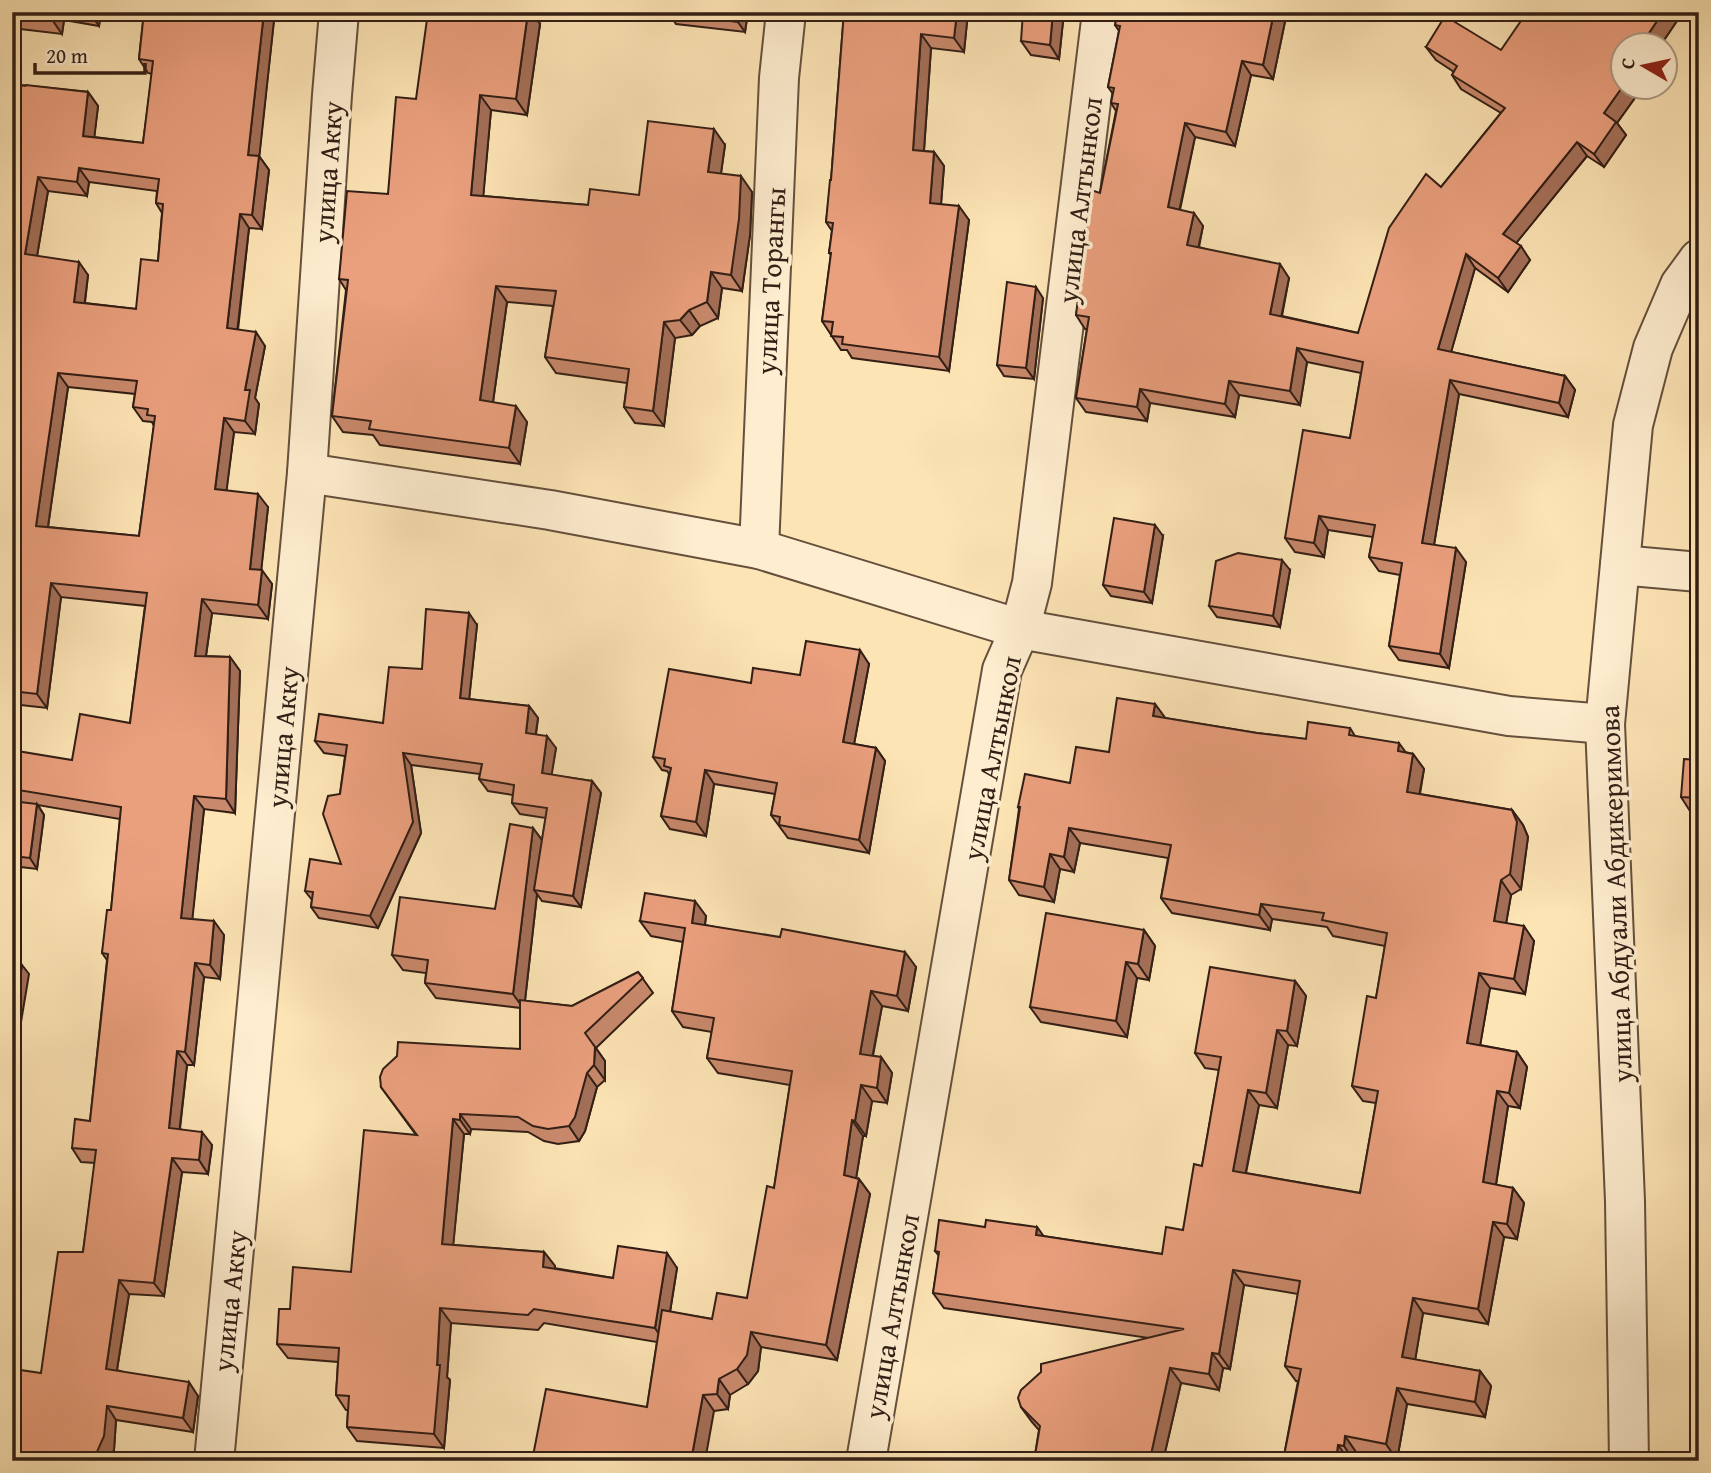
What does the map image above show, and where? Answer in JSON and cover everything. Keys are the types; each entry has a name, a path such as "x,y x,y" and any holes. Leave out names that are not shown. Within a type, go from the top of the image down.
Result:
{"street":[{"name":"улица Акку","path":"214,1461 307,473 340,12"},
{"name":"улица Торангы","path":"759,549 779,78 786,12"},
{"name":"улица Алтынкол","path":"866,1461 1002,670 1020,629 1032,583 1102,12"},
{"name":"улица Абдуали Абдикеримова","path":"1629,1461 1625,1201 1605,724 1633,425 1653,348 1680,285 1699,259"},
{"path":"307,473 550,510 759,549 1020,629 1509,716 1605,724"},
{"path":"1620,565 1699,572"}],"building":[{"path":"12,12 54,12 53,21 12,17"},
{"path":"144,12 264,12 248,155 259,156 252,215 240,214 227,328 256,332 245,390 250,390 245,421 224,418 215,489 258,494 250,569 262,570 258,605 202,599 195,656 230,657 226,799 194,796 181,918 214,921 210,965 195,963 185,1052 177,1051 169,1128 202,1132 199,1160 172,1158 154,1283 119,1280 106,1369 189,1382 183,1418 107,1406 104,1436 93,1461 12,1461 12,1431 20,1370 41,1373 58,1252 83,1252 96,1150 72,1148 75,1119 90,1121 108,954 102,953 107,910 111,910 121,807 12,789 12,779 17,751 72,760 80,714 130,723 147,593 51,583 37,694 12,691 12,84 88,92 83,136 143,143 153,61 139,59","holes":["79,168 159,179 156,203 163,204 158,261 141,259 136,309 74,302 79,262 25,254 38,177 77,182","58,373 137,381 133,407 148,409 147,415 155,416 139,536 36,526"]},
{"path":"428,12 528,12 516,99 480,95 471,195 588,205 590,189 639,195 648,121 714,129 708,172 741,176 739,219 731,275 711,272 707,302 689,310 680,320 664,322 653,411 624,407 629,369 545,357 556,291 496,286 480,400 516,406 509,448 369,429 371,421 332,416 348,280 339,279 347,191 388,194 396,97 416,99"},
{"path":"668,12 739,12 738,22"},
{"path":"844,12 957,12 954,38 921,34 913,150 934,152 930,203 959,206 939,357 842,344 843,337 831,336 833,322 822,321 831,253 833,223 826,222"},
{"path":"1023,12 1053,12 1050,45 1021,41"},
{"path":"1118,12 1274,12 1263,65 1242,61 1226,132 1185,123 1168,207 1194,213 1187,245 1280,264 1270,314 1358,333 1389,228 1426,174 1441,187 1505,108 1452,75 1457,66 1426,47 1445,16 1501,50 1527,12 1663,12 1650,32 1610,32 1612,102 1604,113 1616,122 1594,154 1577,142 1503,234 1521,246 1498,278 1466,254 1438,349 1565,376 1559,403 1450,380 1422,543 1456,548 1440,654 1389,646 1402,563 1369,557 1375,525 1319,516 1314,543 1285,538 1303,430 1350,438 1363,362 1297,348 1290,391 1229,381 1225,404 1140,389 1137,407 1076,398 1089,317 1076,315 1091,190 1100,193 1118,104 1111,103 1114,88 1108,87 1120,26 1115,25"},
{"path":"1007,282 1036,287 1026,368 997,365"},
{"path":"1114,518 1155,525 1144,592 1103,585"},
{"path":"1238,553 1282,560 1273,616 1209,606 1216,561"},
{"path":"426,609 469,613 460,698 529,706 526,733 547,736 542,773 592,781 573,896 534,890 547,808 512,803 514,785 479,779 482,764 403,753 413,822 370,916 311,907 313,892 305,891 310,859 341,864 323,814 328,796 340,794 347,745 315,741 319,714 383,723 389,667 422,669"},
{"path":"806,641 860,650 843,742 876,748 859,840 779,825 780,817 771,815 777,783 705,770 696,822 661,816 671,768 664,766 665,759 653,757 669,669 751,683 753,668 800,675"},
{"path":"1117,698 1155,704 1153,716 1257,733 1306,739 1308,722 1350,728 1349,735 1399,743 1398,751 1413,754 1407,792 1512,810 1517,822 1510,874 1501,880 1494,921 1524,926 1514,979 1479,973 1467,1043 1517,1052 1509,1093 1497,1091 1483,1182 1513,1188 1507,1224 1493,1222 1478,1309 1413,1298 1402,1357 1480,1371 1475,1402 1397,1388 1386,1444 1345,1436 1344,1446 1338,1445 1336,1461 1283,1461 1301,1369 1285,1366 1300,1281 1233,1270 1219,1354 1212,1353 1209,1374 1170,1368 1150,1459 1147,1461 1034,1461 1040,1426 1021,1407 1018,1398 1021,1390 1041,1372 1041,1364 1184,1329 933,1293 939,1252 935,1251 939,1220 985,1227 986,1220 1037,1227 1036,1235 1162,1254 1166,1227 1183,1230 1194,1164 1202,1166 1221,1057 1195,1053 1210,967 1295,981 1287,1031 1277,1030 1266,1093 1248,1090 1233,1171 1360,1193 1378,1091 1352,1086 1367,996 1376,998 1387,933 1322,920 1324,913 1261,904 1259,915 1161,898 1171,845 1069,828 1064,857 1050,854 1044,887 1009,880 1025,774 1070,783 1076,747 1109,752"},
{"path":"1684,759 1699,760 1699,798 1681,797"},
{"path":"12,801 37,804 30,858 12,856"},
{"path":"510,824 533,828 513,994 425,983 428,960 392,955 400,897 495,909"},
{"path":"645,893 695,901 692,923 780,937 782,929 905,952 897,996 871,991 860,1054 881,1057 877,1088 861,1085 855,1121 852,1120 844,1175 859,1179 826,1345 751,1332 747,1355 737,1369 719,1379 717,1394 703,1395 691,1461 532,1461 546,1389 647,1407 662,1310 712,1319 717,1293 747,1298 767,1186 774,1188 792,1071 707,1058 714,1018 672,1011 685,928 640,921"},
{"path":"1046,913 1144,930 1138,964 1126,962 1116,1021 1030,1007"},
{"path":"12,963 22,965 12,1026"},
{"path":"638,972 643,978 585,1033 595,1047 594,1065 587,1073 575,1117 569,1126 548,1129 533,1126 518,1117 460,1114 460,1120 453,1119 442,1244 544,1252 543,1267 613,1278 618,1246 667,1253 655,1328 534,1309 528,1315 440,1308 437,1365 440,1365 434,1434 347,1427 349,1396 336,1395 339,1348 277,1344 279,1309 290,1309 293,1267 351,1272 364,1130 417,1135 381,1087 383,1069 397,1056 398,1042 520,1049 520,1000 572,1006"}]}
